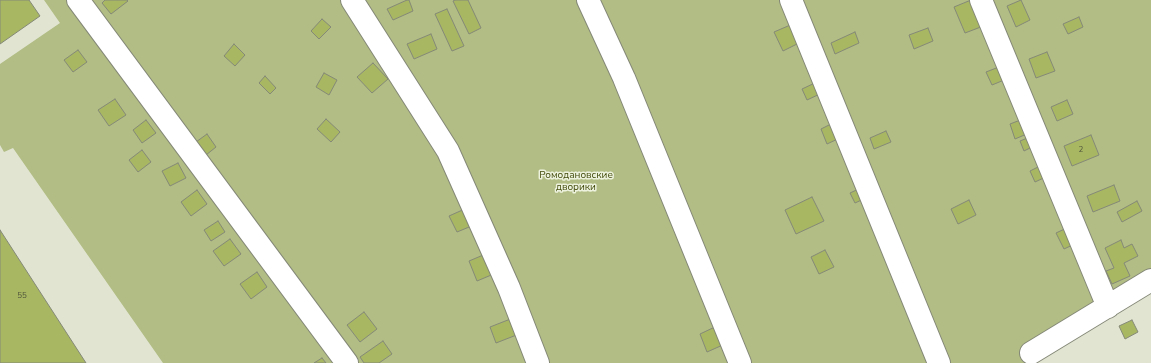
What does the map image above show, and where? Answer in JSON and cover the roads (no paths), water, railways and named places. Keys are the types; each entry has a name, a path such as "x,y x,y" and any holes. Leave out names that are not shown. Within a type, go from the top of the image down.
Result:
{"lane":[{"path":"78,0 347,363"},
{"path":"352,0 448,151 509,288 538,363"},
{"path":"588,0 624,78 740,363"},
{"path":"790,0 940,363"},
{"path":"981,0 1108,307"},
{"path":"1031,354 1151,280"}],"park label":[{"name":"Ромодановские дворики","path":"576,182"}]}
